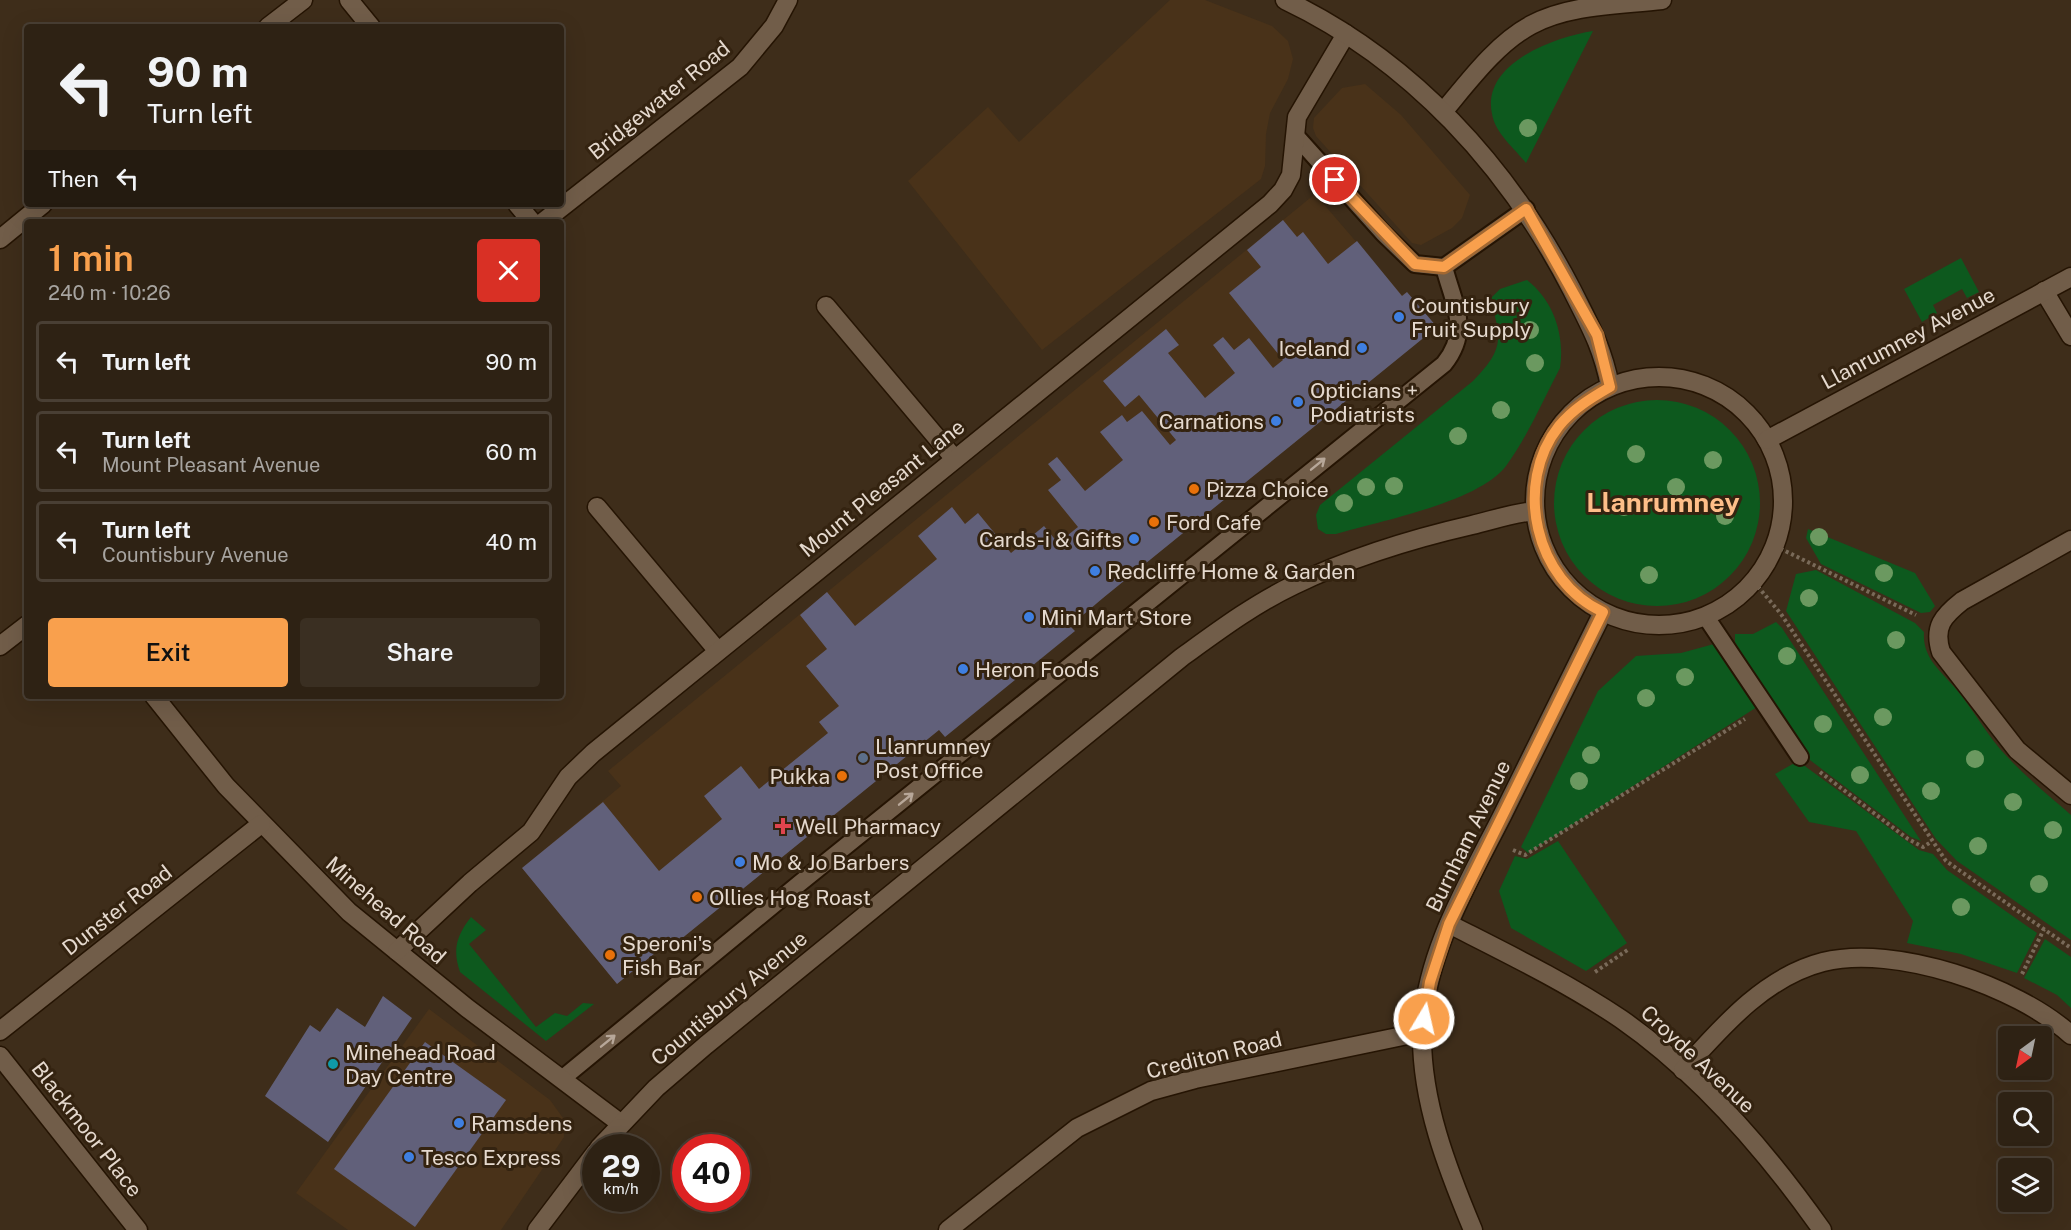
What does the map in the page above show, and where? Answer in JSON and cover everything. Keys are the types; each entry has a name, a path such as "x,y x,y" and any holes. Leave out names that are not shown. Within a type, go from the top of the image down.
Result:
{"street":[{"path":"272,24 303,0"},
{"path":"349,0 369,24"},
{"name":"Bridgewater Road","path":"564,205 740,67 774,26 788,0"},
{"path":"1285,0 1346,34 1408,80 1479,149 1526,209 1597,335 1610,387"},
{"path":"1443,112 1505,44 1532,25 1557,15 1590,8 1662,0"},
{"name":"Mount Pleasant Lane","path":"397,951 447,904 531,832 568,777 593,753 717,650 1270,204 1283,190 1292,175 1298,117 1305,100 1346,34"},
{"path":"25,219 39,207"},
{"path":"520,207 530,219"},
{"name":"Bridgewater Road","path":"547,219 562,207"},
{"path":"0,239 24,219"},
{"name":"Llanrumney Avenue","path":"1767,440 2071,277"},
{"path":"2044,291 2071,336"},
{"path":"826,306 954,458"},
{"path":"1648,377 1692,381 1707,386 1737,404 1767,440 1775,457 1784,497 1782,521 1775,546 1754,582 1731,603 1706,617 1672,626 1640,624 1603,612 1573,591 1554,568 1540,540 1535,511 1536,477 1544,452 1558,427 1578,406 1610,387 1648,377"},
{"path":"597,507 717,650"},
{"name":"Countisbury Avenue","path":"611,1134 656,1088 761,999 1182,657 1223,627 1294,585 1344,564 1438,533 1535,511"},
{"path":"2071,540 1962,601 1946,614 1938,626 1941,652 2017,750 2071,795"},
{"name":"Burnham Avenue","path":"1473,1230 1449,1167 1427,1092 1422,1032 1430,982 1449,924 1603,612"},
{"path":"0,646 24,627"},
{"name":"Minehead Road","path":"156,699 226,786 349,912 496,1030 563,1078 620,1123"},
{"name":"Dunster Road","path":"0,1031 261,824"},
{"name":"Croyde Avenue","path":"1449,924 1510,953 1572,988 1630,1026 1683,1070 1749,1139 1822,1230"},
{"path":"1683,1070 1744,1007 1795,974 1823,962 1859,959 1896,962 1963,976 2037,1008 2071,1035"},
{"name":"Crediton Road","path":"948,1230 1077,1128 1112,1108 1151,1091 1195,1079 1422,1032"},
{"name":"Blackmoor Place","path":"0,1056 138,1230"},
{"path":"537,1230 582,1171"}],"lane":[{"path":"1296,136 1383,233 1415,264 1444,267 1526,209"},
{"name":"Countisbury Avenue","path":"563,1078 800,883 1444,364 1456,349 1460,335 1444,267"},
{"path":"1706,617 1800,757"}],"path":[{"path":"1775,546 1938,626"},
{"path":"1754,582 1781,614 1931,842 1946,861 2071,948"},
{"path":"1490,841 1525,855 1767,706"},
{"path":"1800,757 1908,839 1923,846 1931,842"},
{"path":"2011,995 2044,929"},
{"path":"1572,988 1629,949"}],"shaded area":[{"path":"1170,0 1205,0 1272,26 1288,41 1293,59 1288,79 1270,113 1266,134 1265,166 1261,179 1042,350 908,181 988,107 1019,142"},
{"path":"1365,84 1401,115 1470,195 1462,218 1452,228 1421,245 1412,243 1316,136 1313,128 1314,118 1342,88"},
{"path":"1315,194 1402,295 1407,292 1437,327 1103,598 1071,626 1075,631 939,730 675,944 671,940 617,984 522,868 621,786 608,771"},
{"path":"429,1009 550,1100 563,1118 564,1137 501,1230 348,1230 296,1193"}],"green space":[{"path":"1593,31 1526,163 1501,134 1494,121 1492,96 1498,80 1509,67 1541,46"},
{"path":"1961,258 1979,292 1967,298 1962,289 1933,305 1937,313 1922,322 1904,289"},
{"path":"1527,280 1544,298 1556,320 1561,344 1560,368 1528,430 1506,466 1493,479 1474,490 1427,509 1336,534 1326,534 1318,529 1316,515 1320,505 1473,381 1483,370 1498,343 1497,324 1490,299 1500,289"},
{"path":"1657,400 1677,402 1706,412 1730,430 1748,454 1758,483 1760,503 1758,523 1748,552 1730,576 1706,594 1677,604 1657,606 1637,604 1608,594 1584,576 1566,552 1556,523 1554,503 1556,483 1566,454 1584,430 1608,412 1637,402"},
{"path":"1808,529 1915,573 1935,606 1930,612 1921,613 1821,564 1806,538"},
{"path":"1816,570 1915,623 1924,632 1929,657 1962,696 2000,749 2025,775 2071,815 2071,940 1957,861 1936,839 1786,611 1796,574"},
{"path":"1776,622 1921,841 1911,837 1806,757 1735,642 1735,634 1753,634"},
{"path":"1714,644 1757,707 1528,853 1521,847 1598,691 1636,656 1681,653"},
{"path":"1798,761 1919,850 1933,854 1947,870 2037,933 2017,973 1961,954 1907,943 1913,921 1856,831 1809,822 1775,774"},
{"path":"1558,841 1627,943 1586,971 1511,928 1499,891 1515,856 1527,859"},
{"path":"471,917 486,930 469,944 536,1027 555,1013 567,1016 583,1003 594,1004 546,1041 460,972 456,956 457,943"},
{"path":"2045,939 2071,957 2071,1008 2057,995 2024,978"}],"building":[{"path":"1283,220 1297,237 1303,232 1328,264 1357,241 1402,296 1407,292 1437,327 1103,598 1070,626 1075,631 945,737 939,730 675,944 671,940 617,984 522,868 603,802 659,871 722,819 704,796 741,766 759,789 828,733 819,722 839,706 806,666 827,649 800,615 827,592 855,626 937,559 918,536 952,507 965,524 978,513 1011,553 1044,526 1058,543 1078,527 1048,490 1061,480 1048,464 1057,457 1085,491 1123,460 1100,432 1122,415 1127,422 1142,411 1170,445 1176,440 1139,395 1125,407 1103,381 1166,329 1179,345 1168,353 1205,398 1235,373 1213,345 1223,337 1234,350 1249,338 1273,368 1283,360 1229,293 1261,267 1247,250"},
{"name":"Minehead Road Day Centre","path":"383,996 412,1018 328,1142 265,1096 310,1025 320,1032 337,1008 365,1027"},
{"path":"425,1042 506,1100 415,1227 334,1169"}],"place":[{"name":"Countisbury Fruit Supply","path":"1399,317"},
{"name":"Iceland","path":"1362,348"},
{"name":"Opticians + Podiatrists","path":"1298,402"},
{"name":"Carnations","path":"1276,421"},
{"name":"Pizza Choice","path":"1194,489"},
{"name":"Ford Cafe","path":"1154,522"},
{"name":"Cards-i & Gifts","path":"1134,539"},
{"name":"Redcliffe Home & Garden","path":"1095,571"},
{"name":"Mini Mart Store","path":"1029,617"},
{"name":"Heron Foods","path":"963,669"},
{"name":"Llanrumney Post Office","path":"863,758"},
{"name":"Pukka","path":"842,776"},
{"name":"Well Pharmacy","path":"783,826"},
{"name":"Mo & Jo Barbers","path":"740,862"},
{"name":"Ollies Hog Roast","path":"697,897"},
{"name":"Speroni's Fish Bar","path":"610,955"},
{"name":"Minehead Road Day Centre","path":"333,1064"},
{"name":"Ramsdens","path":"459,1123"},
{"name":"Tesco Express","path":"409,1157"}],"district":[{"name":"Llanrumney","path":"1663,502"}],"route":[{"path":"1335,180 1415,264 1444,267 1526,209 1597,335 1604,355 1610,387 1578,406 1558,427 1544,452 1536,477 1535,511 1540,540 1554,568 1573,591 1603,612 1449,924 1430,982 1424,1019"}]}
